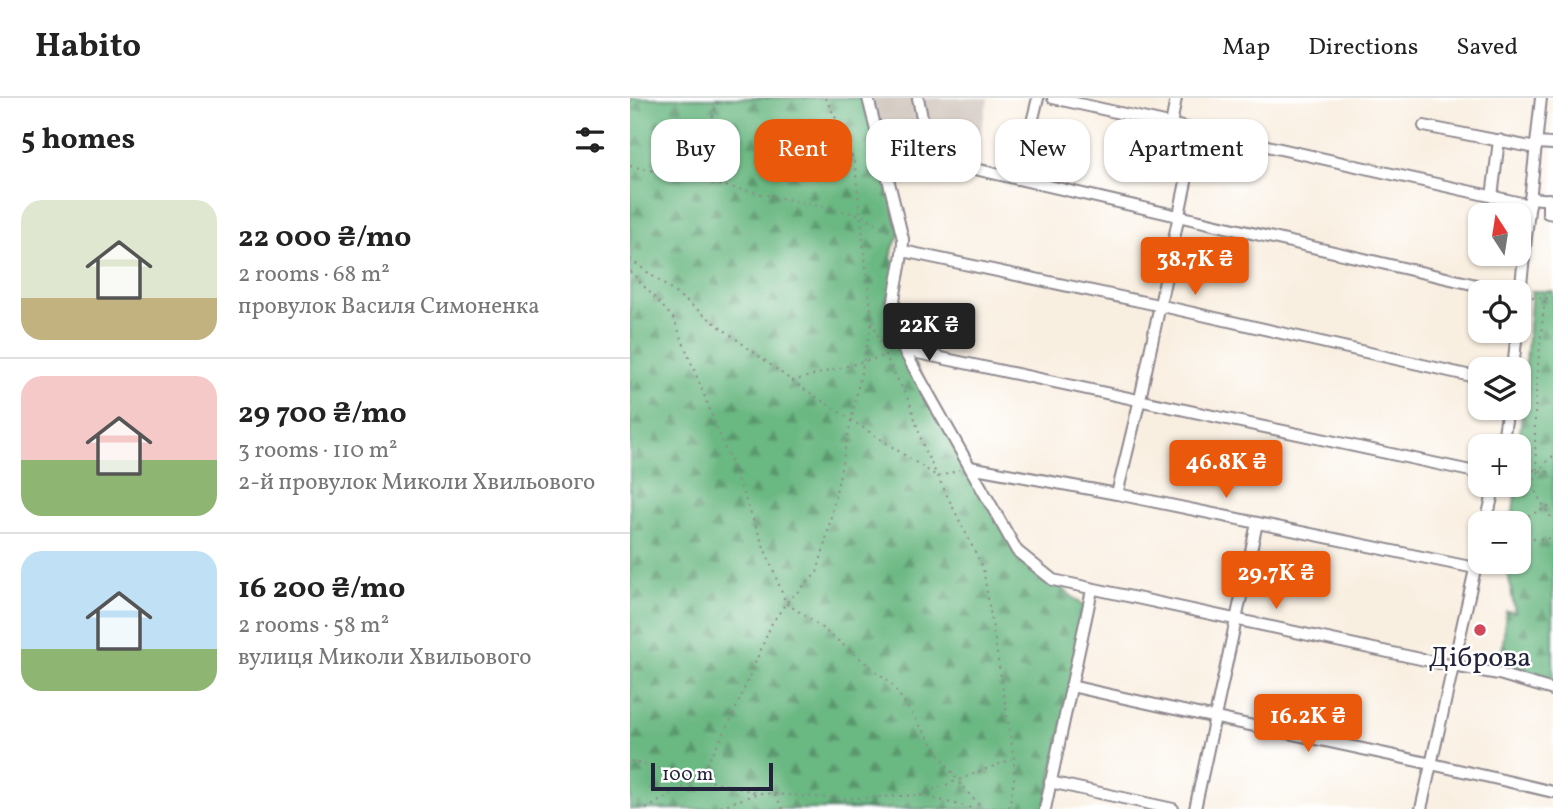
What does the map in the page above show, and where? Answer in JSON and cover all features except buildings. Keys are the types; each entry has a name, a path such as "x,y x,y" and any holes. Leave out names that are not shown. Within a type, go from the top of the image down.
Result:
{"street":[{"path":"868,98 873,119"},
{"path":"918,98 922,119"},
{"path":"1033,119 1038,98"},
{"path":"1053,98 1145,119"},
{"path":"1172,119 1176,98"},
{"path":"1522,280 1541,98"},
{"path":"1424,126 1536,145 1553,144"},
{"path":"1492,197 1499,139"},
{"path":"1268,146 1492,197 1530,202 1551,200 1548,213 1553,215"},
{"path":"889,182 903,239 891,313 897,338 1017,551 1053,580 1499,674 1553,690"},
{"path":"1031,182 1468,283"},
{"path":"1117,494 1186,182"},
{"path":"903,251 1468,375"},
{"path":"904,350 1468,470"},
{"path":"970,467 1117,494 1468,567"},
{"path":"1195,809 1257,523"},
{"path":"1421,809 1474,574"},
{"path":"1045,809 1092,590"},
{"path":"1071,686 1215,719 1431,762 1553,792"},
{"path":"1050,782 1172,809"}],"path":[{"path":"712,119 719,98"},
{"path":"825,98 844,134 855,166 872,320 885,355 910,403 924,449 983,568 1014,758 1014,781 1009,809"},
{"path":"630,166 651,170"},
{"path":"711,182 862,215 903,239"},
{"path":"630,259 792,381 938,477"},
{"path":"630,271 674,319 786,603 891,683 958,782 982,809"},
{"path":"1532,297 1553,299"},
{"path":"1545,298 1535,391 1534,442 1537,470 1532,485 1553,520"},
{"path":"646,809 699,778 731,720 772,623 786,603 817,573 872,320"},
{"path":"792,381 885,355"},
{"path":"1537,470 1553,456"},
{"path":"938,477 970,467"},
{"path":"1531,469 1553,472"},
{"path":"1531,515 1553,505"},
{"path":"1531,539 1553,538"},
{"path":"630,761 759,793 842,799 919,795 1014,758"},
{"path":"714,809 759,793"},
{"path":"775,795 783,809"},
{"path":"919,795 975,809"}],"shaded area":[{"path":"872,98 988,98 981,132 981,119 877,119"}],"green space":[{"path":"630,98 867,98 872,119 866,119 866,182 888,182 900,233 891,259 898,263 893,325 1017,551 1087,609 1045,809 630,809"},
{"path":"1532,291 1553,291 1553,682 1501,665 1506,611 1515,612 1508,574 1531,574 1531,511 1513,511 1515,497 1531,497 1531,434 1520,434 1521,420 1531,420 1531,357 1526,357 1528,343 1531,343"}],"place":[{"name":"Діброва","path":"1480,630"}]}
